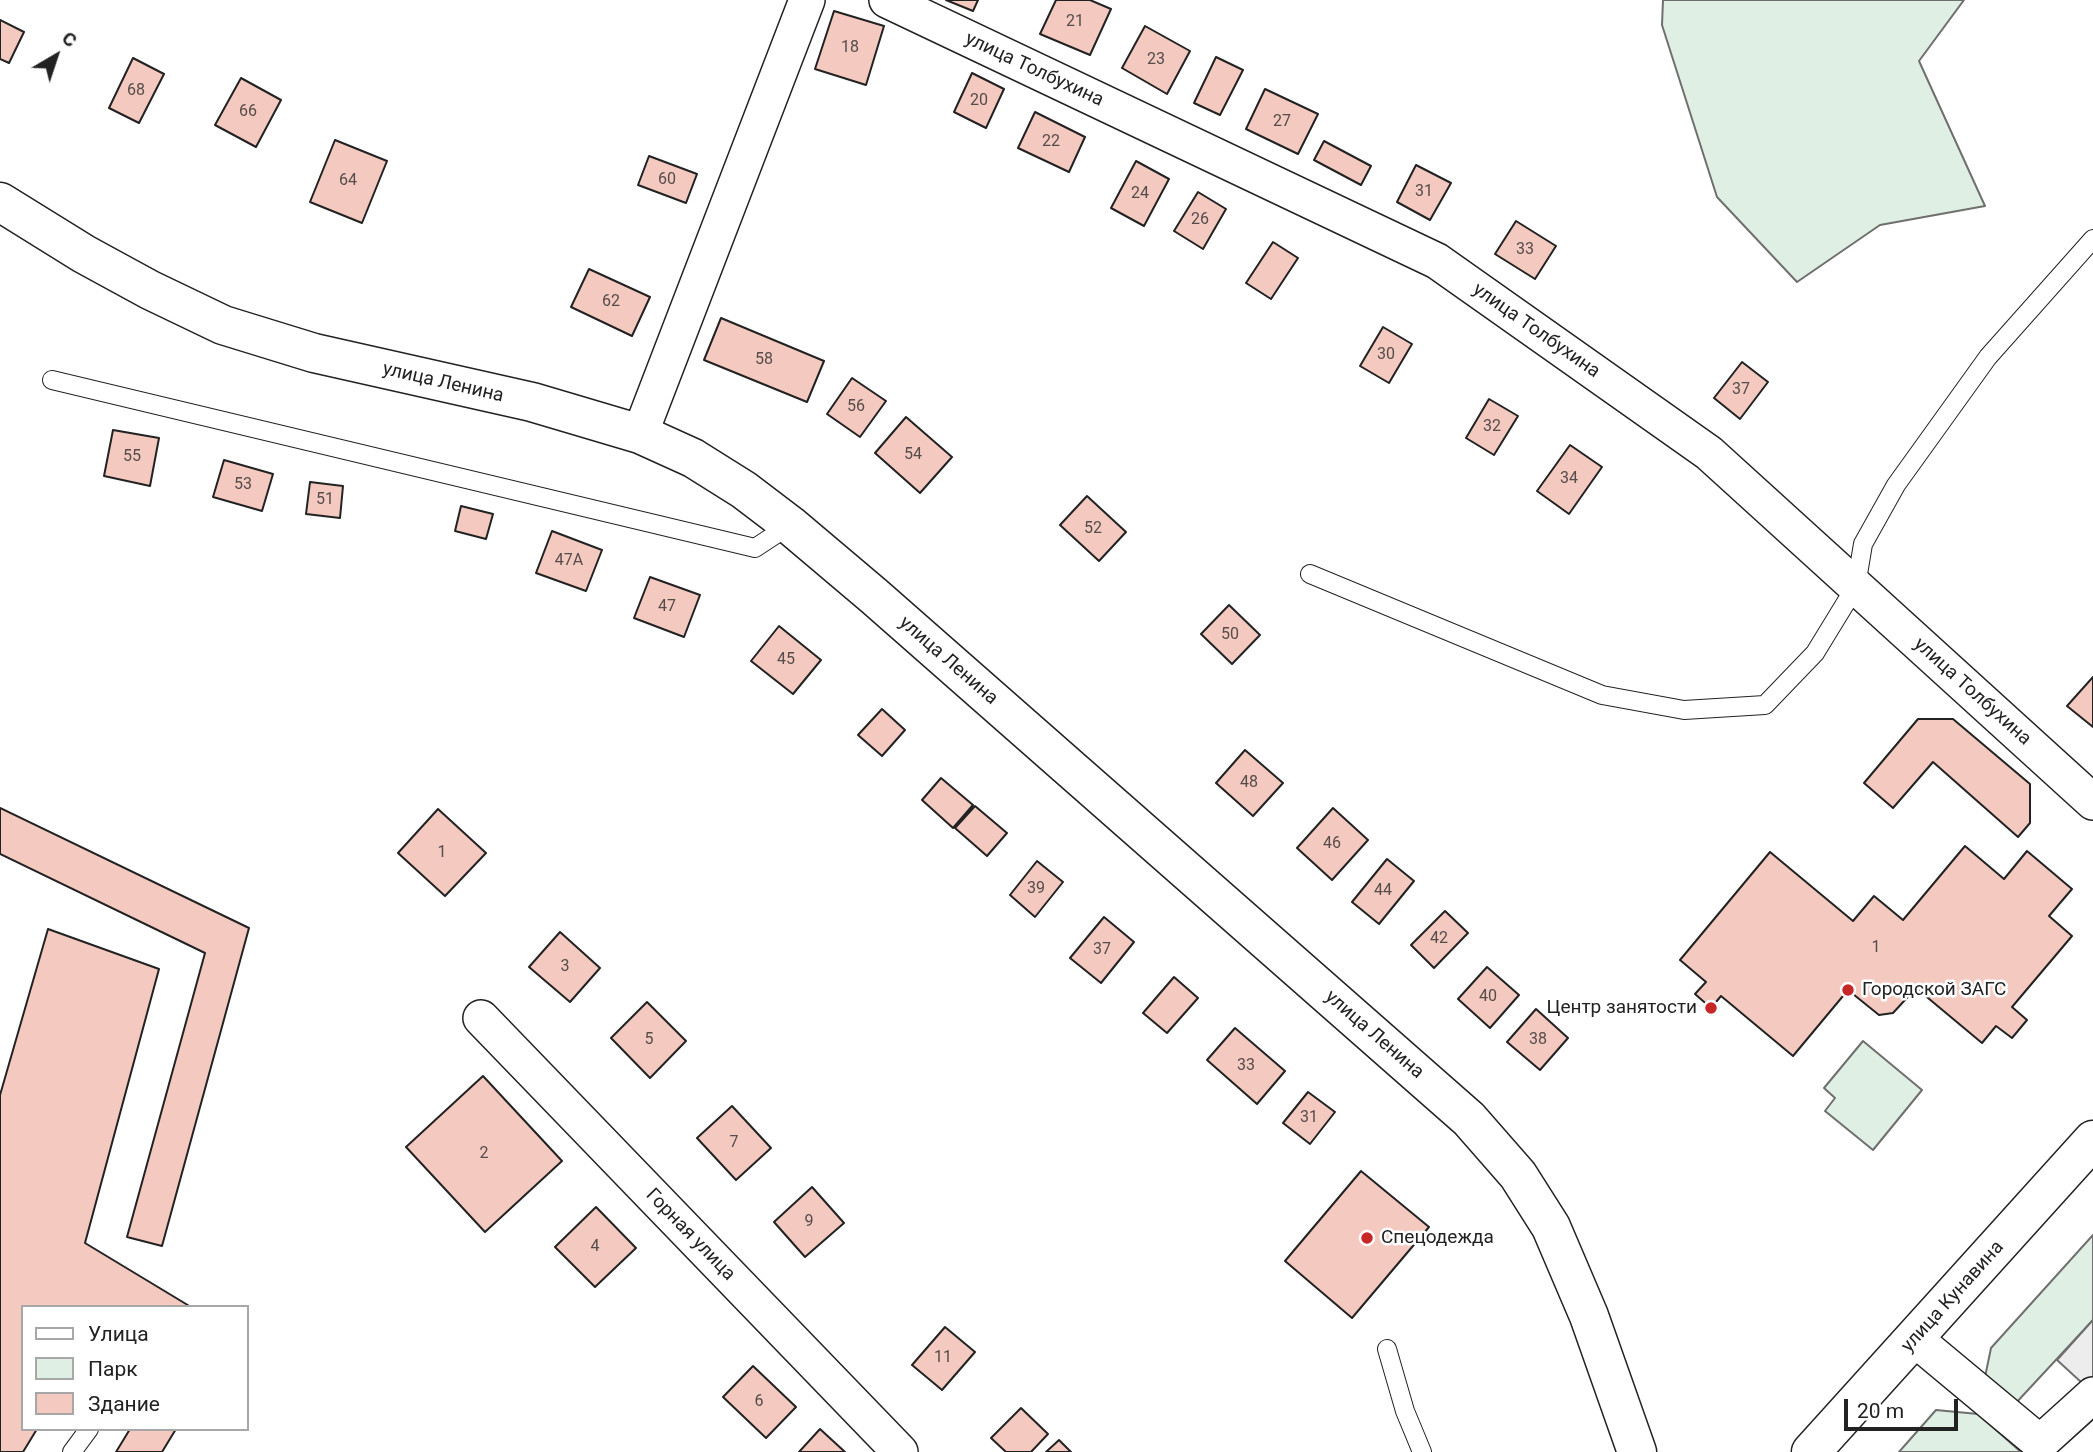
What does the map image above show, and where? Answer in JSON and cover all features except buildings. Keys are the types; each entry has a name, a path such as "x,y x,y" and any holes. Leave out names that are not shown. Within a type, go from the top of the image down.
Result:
{"main road":[{"name":"улица Ленина","path":"0,202 139,284 223,325 314,353 532,402 640,434 693,458 744,489 790,525 982,690 1469,1119 1518,1175 1551,1227 1589,1316 1637,1452"},
{"name":"улица Кунавина","path":"1811,1452 2093,1140"}],"street":[{"path":"640,434 807,0"},
{"name":"улица Толбухина","path":"887,0 1437,261 1709,453 2093,802"},
{"name":"Горная улица","path":"481,1018 900,1452"}],"lane":[{"path":"1310,574 1602,695 1684,710 1765,705 1815,653 1856,586 1863,544 1896,485 1988,357 2093,239"},
{"path":"52,380 755,548 790,525"},
{"path":"1915,1339 2040,1443 2093,1395"},
{"path":"1387,1349 1405,1411 1422,1452"},
{"path":"72,1452 88,1431"}],"green space":[{"path":"1663,0 1964,0 1919,61 1985,206 1880,225 1797,282 1717,197 1662,25"},
{"path":"1863,1041 1922,1090 1873,1150 1825,1111 1835,1098 1824,1088"},
{"path":"2093,1235 2093,1320 2015,1404 1985,1377 1991,1348"},
{"path":"1936,1410 1978,1414 2021,1452 1899,1452"}],"shaded area":[{"path":"2093,1320 2093,1393 2057,1360"}],"place":[{"name":"Городской ЗАГС","path":"1848,990"},
{"name":"Центр занятости","path":"1711,1008"},
{"name":"Спецодежда","path":"1367,1238"}]}
